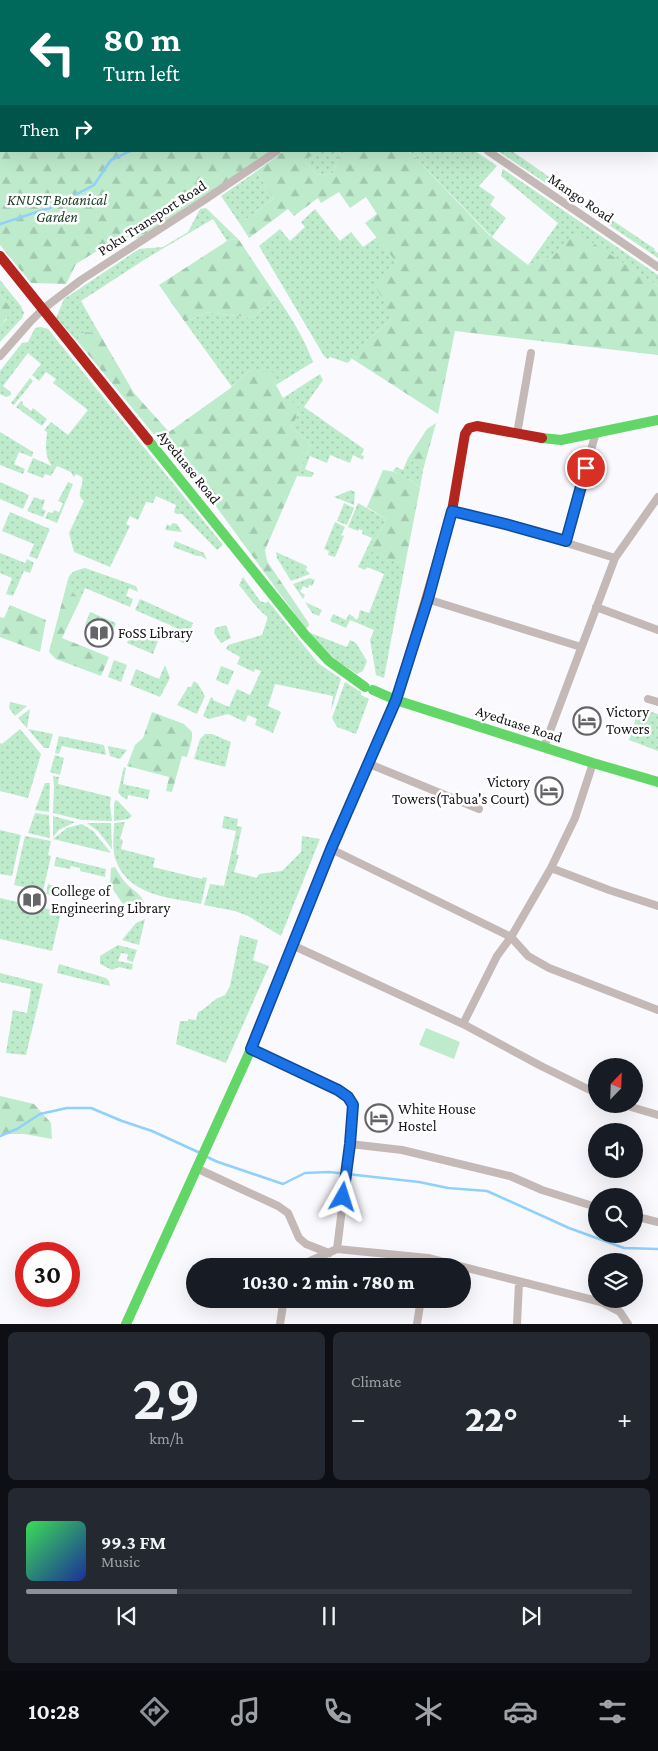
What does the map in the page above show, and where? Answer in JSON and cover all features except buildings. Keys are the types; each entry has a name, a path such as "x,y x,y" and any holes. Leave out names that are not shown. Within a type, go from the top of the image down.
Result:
{"street":[{"name":"Poku Transport Road","path":"0,356 43,309 81,280 276,152"},
{"name":"Mango Road","path":"489,152 658,267"},
{"name":"Ayeduase Road","path":"0,256 305,635 330,661 369,688 396,700 658,782"},
{"path":"517,434 531,353"},
{"path":"126,1324 251,1049 331,849 396,700 428,599 452,511 465,434 469,428 477,426 561,440 658,420"},
{"path":"566,541 596,432"},
{"path":"544,747 615,558 658,497"},
{"path":"452,511 566,541 615,558"},
{"path":"428,599 581,647"},
{"path":"596,607 658,630"},
{"path":"648,698 658,702"},
{"path":"367,763 479,809"},
{"path":"463,1024 497,956 511,937 551,868 575,818 593,763"},
{"path":"331,849 511,937 528,956 549,968 658,1010"},
{"path":"551,868 658,906"},
{"path":"292,945 463,1024 588,1090"},
{"path":"251,1049 338,1090 348,1097 353,1105 337,1249"},
{"path":"643,1111 658,1115"},
{"path":"350,1144 402,1150 510,1176 542,1190 588,1204"},
{"path":"196,1168 278,1206 288,1213 299,1238 306,1244 329,1253"},
{"path":"643,1218 658,1222"},
{"path":"317,1258 337,1249 428,1258"},
{"path":"471,1268 518,1282 601,1302 620,1312 628,1324"},
{"path":"517,1324 518,1282"},
{"path":"280,1324 283,1308"},
{"path":"417,1324 420,1308"}],"green space":[{"name":"KNUST Botanical Garden","path":"0,152 272,152 139,238 116,239 76,264 66,284 31,283 0,245"},
{"path":"283,152 317,152 306,158 305,161 316,174 326,175 333,173 340,155 344,152 410,152 489,235 528,265 553,256 576,232 658,286 658,355 455,331 438,414 351,358 367,340 393,318 375,285 397,263 365,223 377,214 366,197 350,208 339,192 321,203 318,198 294,216 288,209 249,238 240,224 273,199 257,171"},
{"path":"316,152 344,152 340,155 333,173 326,175 316,174 305,161 306,158"},
{"path":"410,152 476,152 497,166 479,186 495,197 490,205 506,218 492,237"},
{"path":"499,152 513,152 595,209 592,214"},
{"path":"503,169 658,275 658,286 576,233 553,256 528,265 558,223 501,176"},
{"path":"257,171 273,199 240,224 221,196"},
{"path":"206,208 239,240 227,241 213,219 147,258 81,301 99,333 85,332 80,335 78,342 56,318 64,299 139,249 163,247 188,232 200,209"},
{"path":"315,209 340,241 351,232 363,247 377,237 397,263 393,318 367,340 348,363 330,357 328,359 324,356 259,246 280,229 290,241 305,227 301,222"},
{"path":"606,216 655,249 658,253 658,258 603,221"},
{"path":"239,240 277,297 252,318 207,312 185,322 159,285 227,241"},
{"path":"0,280 21,306 24,313 22,318 0,342 0,326 7,319 9,305 0,295"},
{"path":"0,295 9,305 12,312 0,326"},
{"path":"277,297 297,328 313,362 276,385 251,369 232,387 185,322 207,312 252,318"},
{"path":"35,328 48,329 223,545 217,550 182,514 174,512 176,505 156,496 153,503 146,502 138,520 130,516 126,524 130,526 110,567 74,552 69,533 84,501 80,496 82,477 76,474 74,477 71,472 57,466 51,476 45,474 43,478 27,472 33,458 52,466 47,454 47,432 44,430 51,422 68,435 88,410 53,383 56,379 46,372 39,381 32,375 41,364 28,353 3,386 11,392 11,395 6,397 0,394 0,371 22,343 28,342"},
{"path":"85,332 99,333 134,393 169,432 232,387 251,369 276,373 276,385 284,400 297,405 299,413 291,427 307,440 310,446 265,550 267,561 308,622 307,628 305,628 215,505 211,504 78,342 80,335"},
{"path":"320,374 323,380 304,407 364,449 361,455 364,456 363,460 353,455 350,463 330,455 327,463 310,456 305,469 314,473 312,477 297,476 310,446 307,440 291,427 299,413 292,402 284,401 283,398"},
{"path":"30,378 33,381 14,405 11,403"},
{"path":"21,401 31,411 33,408 47,419 42,426 16,407"},
{"path":"436,423 423,470 408,458 427,429"},
{"path":"0,432 33,452 32,457 19,452 14,464 25,469 23,474 0,465"},
{"path":"408,458 423,470 420,488 412,481 393,471 396,467 403,470"},
{"path":"383,470 403,476 420,488 405,565 367,550 381,531 386,519 367,507"},
{"path":"0,482 29,495 23,509 0,499"},
{"path":"68,482 73,484 57,523 45,518 48,512 53,513 54,510 59,512 63,503 58,501"},
{"path":"351,490 355,492 354,505 334,497"},
{"path":"34,497 45,500 42,509 46,511 43,517 27,511"},
{"path":"344,503 354,508 347,525 337,521"},
{"path":"358,503 386,519 368,550 405,565 384,678 376,675 370,640 374,630 350,620 346,628 330,621 333,614 346,620 349,614 358,619 360,610 369,613 384,574 367,567 365,570 358,567 372,538 362,534 363,531 359,529 358,531 348,527"},
{"path":"10,512 50,529 37,559 29,556 34,544 2,531"},
{"path":"335,522 345,527 341,535 344,536 335,557 328,555 329,551 324,549"},
{"path":"173,523 177,524 182,532 165,530 167,524 170,526"},
{"path":"175,541 204,553 207,560 201,556 173,547"},
{"path":"276,552 307,566 306,570 310,574 291,581 277,558"},
{"path":"0,553 25,563 27,559 34,563 30,573 24,571 13,596 6,594 12,578 0,573"},
{"path":"85,568 136,586 138,592 129,588 126,596 133,599 130,607 85,588 81,598 75,595 67,583 68,579 73,572"},
{"path":"243,577 260,601 266,603 268,601 318,663 341,679 331,711 333,696 275,684 268,706 281,712 273,733 255,725 257,719 248,715 245,722 228,714 209,719 203,716 211,697 213,700 229,707 237,689 250,695 261,671 255,669 254,672 237,664 240,657 226,649 228,645 262,635 268,617 239,585"},
{"path":"310,578 315,580 312,586 309,585 308,588 303,586 300,592 305,595 303,599 293,584"},
{"path":"67,583 75,595 81,598 62,638 109,657 101,676 56,659 49,652"},
{"path":"140,599 193,623 186,644 175,639 179,629 135,610"},
{"path":"305,602 322,610 319,616 312,613"},
{"path":"10,605 46,620 40,652 0,637 0,617 4,618"},
{"path":"90,612 116,623 111,635 85,625"},
{"path":"226,625 231,638 221,643 214,633 215,628"},
{"path":"132,631 158,641 153,654 127,643"},
{"path":"308,632 347,647 350,640 356,643 367,661 363,671 357,674 337,661"},
{"path":"114,660 127,665 121,682 108,677"},
{"path":"165,665 170,678 160,697 130,685 136,669 159,679"},
{"path":"221,666 234,671 228,685 216,680"},
{"path":"194,681 205,696 197,714 177,705"},
{"path":"345,682 369,699 356,734 337,727 332,718"},
{"path":"10,702 27,706 15,716 9,708"},
{"path":"639,708 658,714 658,751 629,740"},
{"path":"30,709 27,728 18,718"},
{"path":"152,712 184,724 192,732 187,757 182,756 172,792 166,791 169,777 127,766 135,745 143,738"},
{"path":"20,729 41,754 28,798 0,791 0,743 2,744"},
{"path":"28,729 53,734 49,748 44,748"},
{"path":"205,734 212,734 231,742 225,767 194,759 200,739"},
{"path":"59,736 104,745 106,755 62,746 59,754 55,753"},
{"path":"108,746 127,750 120,759 110,756"},
{"path":"55,755 64,758 60,775 50,772"},
{"path":"124,767 126,768 123,784 150,790 148,799 128,795 127,800 118,792"},
{"path":"53,776 59,777 58,784 111,797 112,821 82,820 53,813"},
{"path":"45,783 50,783 49,812 35,810"},
{"path":"116,800 132,816 128,819 114,821 114,803"},
{"path":"35,813 49,815 50,838 28,833"},
{"path":"53,816 75,822 59,830 53,837"},
{"path":"224,816 238,819 237,826 242,827 236,854 239,855 234,872 257,878 259,874 282,871 301,852 302,836 320,839 281,936 248,916 235,911 204,905 210,884 224,886 236,831 222,828"},
{"path":"125,822 120,839 123,840 121,849 155,858 153,867 202,879 203,877 207,878 201,904 150,893 129,880 121,871 115,858 114,849 114,823"},
{"path":"87,823 111,823 112,849 98,831"},
{"path":"82,824 93,831 111,853 53,839 67,828"},
{"path":"0,830 21,835 12,876 0,874"},
{"path":"25,836 51,841 48,855 51,856 43,891 14,885"},
{"path":"56,857 106,869 105,877 80,871 80,868 71,866 70,869 54,866"},
{"path":"115,867 144,902 141,909 131,916 110,883 111,868"},
{"path":"48,884 66,889 63,898 46,894"},
{"path":"0,898 61,912 52,951 0,939"},
{"path":"145,919 139,945 122,940 136,923"},
{"path":"240,935 258,940 253,960 269,966 226,1063 176,1044 180,1021 196,1020 198,1012 225,995 230,986"},
{"path":"118,945 137,950 133,962 127,960 128,954 121,953 118,961 133,964 132,970 119,967 112,970 100,964 100,956"},
{"path":"59,964 106,978 110,986 57,973"},
{"path":"0,973 43,984 26,1055 6,1053 13,1010 27,1013 31,989 0,982"},
{"path":"426,1028 460,1042 454,1059 419,1045"},
{"path":"0,1096 34,1104 51,1123 52,1139 24,1134 0,1134"}],"waterway":[{"path":"0,224 52,207 94,185 111,160 128,152"},
{"path":"0,1136 17,1129 40,1114 67,1108 91,1108 152,1131 198,1152"},
{"path":"207,1157 283,1184 305,1173 329,1172 419,1182 448,1188 487,1191 569,1228 624,1248 658,1249"}],"traffic: fast":[{"path":"542,438 561,440 658,420"},
{"path":"148,440 305,635 329,661 365,687"},
{"path":"373,690 396,700 658,782"},
{"path":"126,1324 251,1049 331,849 368,764"}],"traffic: slow":[{"path":"368,764 396,700 440,553"}],"traffic: jam":[{"path":"0,256 148,440"},
{"path":"440,553 452,511 465,434 469,428 477,426 542,438"}],"place":[{"name":"FoSS Library","path":"99,633"},
{"name":"Victory Towers","path":"587,721"},
{"name":"Victory Towers(Tabua's Court)","path":"549,791"},
{"name":"College of Engineering Library","path":"32,900"},
{"name":"White House Hostel","path":"379,1118"}],"route":[{"path":"343,1197 353,1105 348,1097 338,1090 251,1049 331,849 396,700 428,599 452,511 566,541 586,468"}]}
